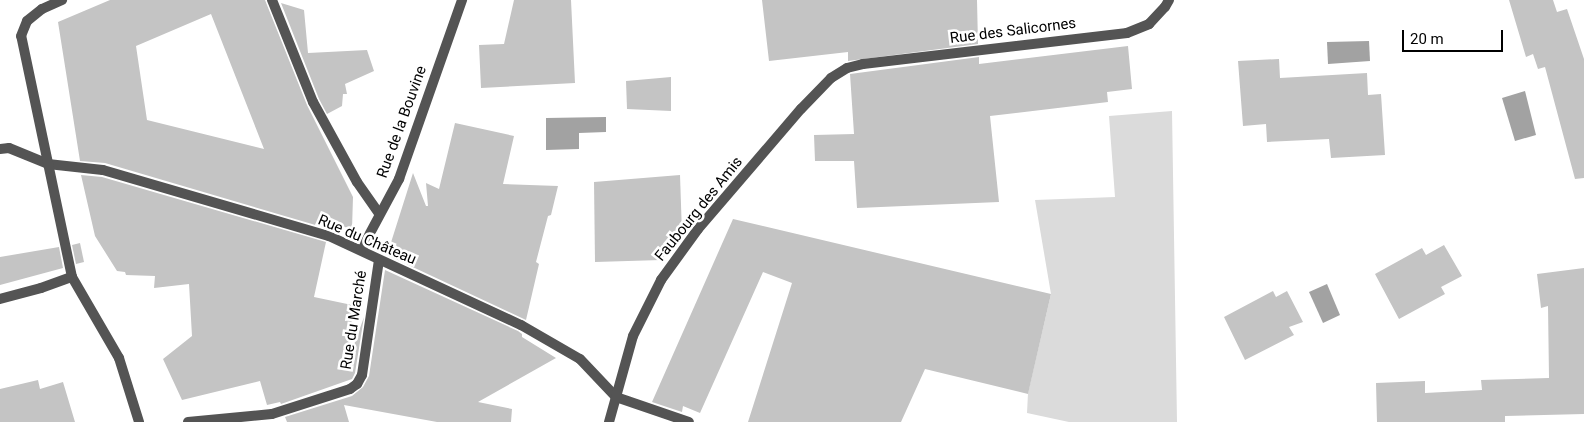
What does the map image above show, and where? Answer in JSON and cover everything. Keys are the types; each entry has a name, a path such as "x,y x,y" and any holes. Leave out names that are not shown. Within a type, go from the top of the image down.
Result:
{"street":[{"path":"62,0 42,9 27,21 21,36 72,276 119,358 139,422"},
{"path":"272,0 313,102 356,182 379,212"},
{"name":"Rue de la Bouvine","path":"361,250 379,212 398,179 462,0"},
{"name":"Rue des Salicornes","path":"847,68 863,64 1128,33 1149,24 1166,7 1169,0"},
{"name":"Faubourg des Amis","path":"609,422 633,336 661,280 698,229 801,109 831,78 847,68"},
{"name":"Rue du Château","path":"5,148 48,164 103,170 329,236 521,325 555,344 580,359 616,397"},
{"name":"Rue du Marché","path":"273,418 350,389 357,384 362,375 379,260"},
{"path":"0,299 41,288 72,276"},
{"path":"616,397 689,422"},
{"path":"188,422 273,418"}],"shaded area":[{"path":"1369,41 1370,61 1328,64 1327,42"},
{"path":"1525,91 1536,135 1515,141 1502,98"},
{"path":"1172,111 1177,422 1069,422 1027,413 1028,393 1051,294 1035,200 1115,197 1109,116"},
{"path":"606,117 606,132 579,133 579,149 546,150 546,118"},
{"path":"1327,284 1340,315 1323,323 1309,292"}],"building":[{"path":"110,0 265,0 307,105 353,197 352,229 330,223 329,229 105,163 80,161 58,22","holes":["211,14 264,149 147,120 136,46"]},
{"path":"514,0 571,0 575,83 481,88 479,45 504,44"},
{"path":"762,0 977,0 978,44 848,61 848,52 769,61"},
{"path":"1509,0 1553,0 1557,12 1567,9 1584,59 1584,178 1575,179 1545,67 1538,69 1533,54 1526,57"},
{"path":"281,3 304,10 308,53 367,50 374,71 345,84 347,94 343,94 342,106 327,114 319,99"},
{"path":"1128,46 1132,89 1107,92 1108,102 990,116 999,202 857,208 854,161 815,161 814,135 854,134 850,74 979,57 979,64"},
{"path":"1279,59 1280,78 1367,73 1368,95 1381,94 1385,155 1331,158 1329,139 1267,142 1266,124 1243,126 1238,61"},
{"path":"671,77 671,111 627,109 626,81"},
{"path":"455,123 514,136 503,184 558,186 536,262 539,264 526,320 387,255 413,173 426,206 428,206 426,183 439,189"},
{"path":"81,175 102,177 326,242 314,297 352,305 351,353 364,317 355,373 352,379 281,404 280,402 267,405 260,381 182,400 163,359 192,336 189,284 154,288 155,276 126,275 125,272 117,271 95,236"},
{"path":"680,175 682,234 661,260 595,262 594,182"},
{"path":"733,219 1051,294 1028,394 925,369 901,422 748,422 792,283 763,272 700,413 683,406 682,412 652,402"},
{"path":"80,243 84,262 76,264 72,245"},
{"path":"1444,245 1462,276 1441,287 1445,294 1399,319 1375,274 1422,248 1426,255"},
{"path":"59,247 63,268 0,285 0,257"},
{"path":"1584,268 1584,414 1505,416 1505,422 1377,422 1376,383 1425,381 1425,393 1482,390 1481,380 1549,378 1548,306 1541,308 1537,274"},
{"path":"385,270 518,331 522,334 522,337 556,358 478,402 512,409 511,422 437,422 344,405 349,422 287,422 285,417 352,396 363,387 369,376"},
{"path":"1273,291 1276,297 1287,291 1303,322 1289,327 1294,335 1245,360 1224,317"},
{"path":"38,380 40,389 63,382 75,422 0,422 0,389"}]}
